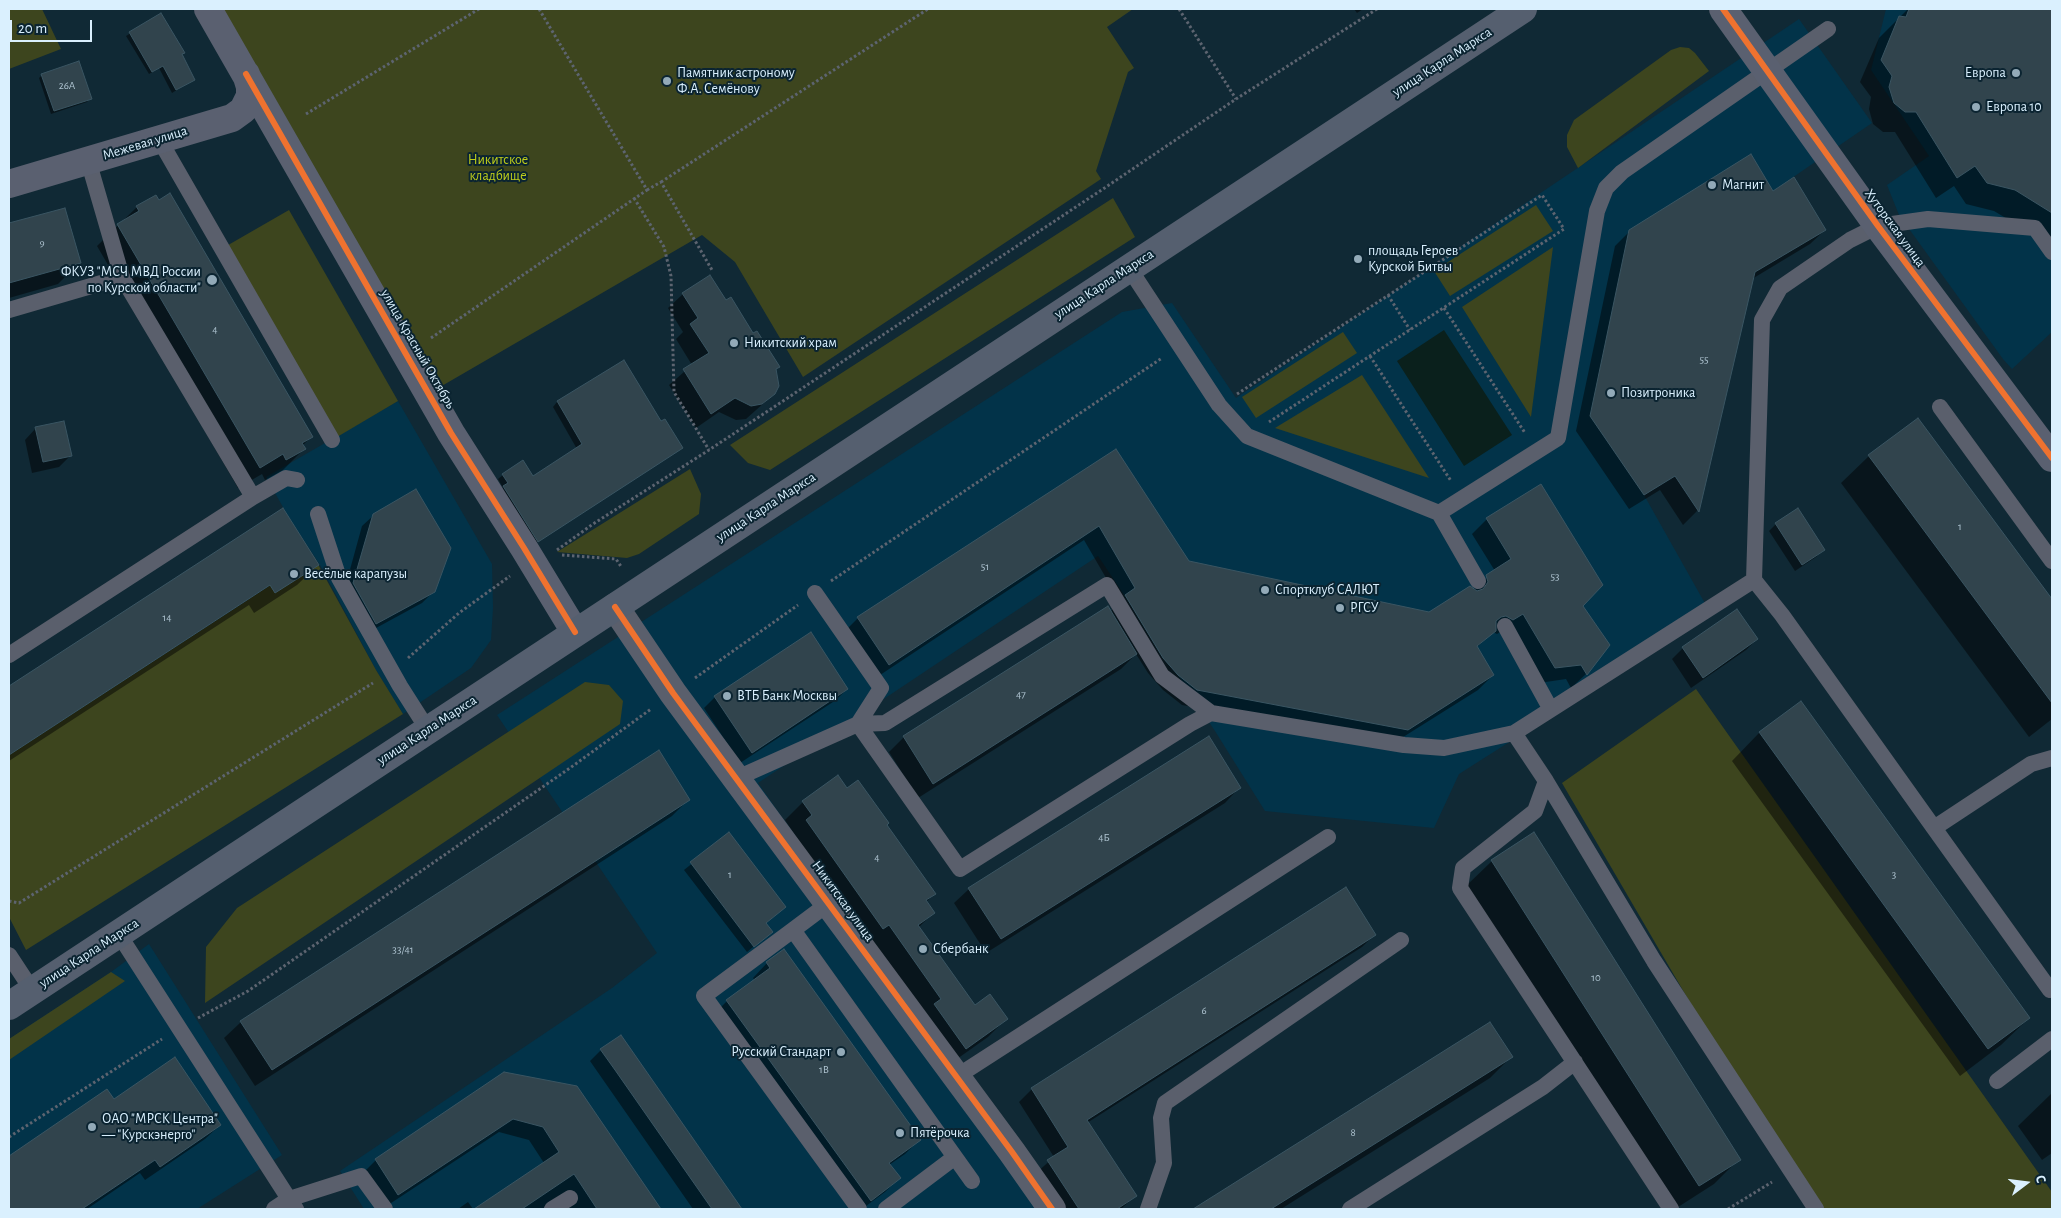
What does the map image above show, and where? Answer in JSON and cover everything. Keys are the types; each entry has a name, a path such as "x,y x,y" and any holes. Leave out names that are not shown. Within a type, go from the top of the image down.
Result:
{"main road":[{"name":"улица Карла Маркса","path":"9,1006 1523,9"}],"street":[{"name":"улица Красный Октябрь","path":"208,9 452,434 575,632"},
{"name":"Хуторская улица","path":"1723,9 1878,226 2052,458"},
{"name":"Межевая улица","path":"9,184 232,118 247,105 250,96 250,87 246,74"},
{"name":"Никитская улица","path":"615,607 674,693 1052,1209"}],"lane":[{"path":"1439,513 1558,438 1597,211 1606,188 1622,172 1828,29"},
{"path":"159,139 332,440"},
{"path":"88,160 122,277 253,497"},
{"path":"2050,990 1782,615 1754,580 1762,320 1780,288 1850,240 1878,226 1928,219 2034,228 2052,252"},
{"path":"1128,268 1219,405 1247,436 1439,513 1478,581"},
{"path":"9,310 122,277"},
{"path":"1940,407 2052,561"},
{"path":"9,655 253,497 286,478 298,480"},
{"path":"318,514 339,578 392,672 428,730"},
{"path":"737,778 858,724 885,723 1107,585 1162,676 1211,713 1404,745 1444,748 1514,733 1550,708 1754,580"},
{"path":"815,592 881,688 858,724"},
{"path":"1504,626 1550,708"},
{"path":"858,724 960,869 1190,724 1211,713"},
{"path":"1514,733 1546,781 1654,961 1791,1170 1810,1207"},
{"path":"1934,828 2031,764 2052,758"},
{"path":"1546,781 1535,811 1463,868 1460,888 1671,1209"},
{"path":"956,1078 1328,837"},
{"path":"829,903 704,996 859,1209"},
{"path":"793,930 972,1181"},
{"path":"118,934 293,1204"},
{"path":"1148,1209 1164,1163 1161,1118 1165,1104 1176,1094 1402,940"},
{"path":"9,954 32,990"},
{"path":"1998,1081 2052,1039"},
{"path":"1350,1209 1543,1087 1575,1062"},
{"path":"886,1209 955,1157"},
{"path":"274,1209 293,1204 361,1176 385,1209"},
{"path":"552,1209 570,1198"}],"path":[{"path":"306,114 479,9"},
{"path":"539,9 647,190"},
{"path":"431,338 634,198 928,9"},
{"path":"1179,9 1236,99"},
{"path":"1367,9 1370,13"},
{"path":"616,559 551,555 593,524 709,450 1098,193 1236,99 1376,9"},
{"path":"661,182 712,270"},
{"path":"1219,405 1542,194 1564,229 1247,436"},
{"path":"634,198 664,247 671,276 674,392 709,450"},
{"path":"1388,295 1410,330"},
{"path":"1444,308 1526,434"},
{"path":"9,1137 180,1028 248,991 562,774 815,592 1179,346"},
{"path":"1370,356 1452,483"},
{"path":"9,901 19,902 392,672 458,613 508,577 532,563"},
{"path":"1728,1209 1791,1170"}],"shaded area":[{"path":"1886,9 2052,9 2052,332 2012,369 1899,215 1887,185 1929,156 1871,70"},
{"path":"1799,19 1872,123 1773,191 1675,476 1644,495 1711,614 1459,774 1434,828 1265,811 1215,731 1098,556 758,783 1058,1209 364,1209 340,1171 612,988 657,953 497,715 1122,312 1172,303 1236,398"},
{"path":"1444,330 1512,435 1464,466 1397,361"},
{"path":"398,401 492,564 493,608 491,640 471,668 403,714 376,670 320,565 288,516 266,477"},
{"path":"149,944 282,1155 197,1209 9,1209 9,1039 111,972"}],"green space":[{"path":"9,9 42,9 61,49 9,69"},
{"name":"Никитское кладбище","path":"218,9 1133,9 1107,27 1134,68 1128,72 1096,171 1101,179 803,377 735,262 702,235 440,387"},
{"path":"1680,47 1689,48 1709,71 1578,168 1567,147 1567,135 1574,120 1671,50"},
{"path":"1113,198 1135,237 770,470 748,463 730,445"},
{"path":"1536,205 1553,231 1450,296 1434,271"},
{"path":"289,210 398,401 332,440 223,248"},
{"path":"1553,247 1531,417 1462,307"},
{"path":"1343,332 1357,353 1256,418 1242,397"},
{"path":"1362,375 1429,478 1275,428"},
{"path":"690,469 701,494 699,514 639,554 627,558 557,552"},
{"path":"314,557 376,670 403,714 26,950 9,917 9,755"},
{"path":"585,682 609,685 623,701 620,724 205,1003 206,947 237,908"},
{"path":"1696,689 2052,1192 2052,1209 1823,1209 1716,1047 1562,783"},
{"path":"111,972 125,981 9,1060 9,1039"}],"building":[{"name":"Европа 10","path":"1909,9 2052,9 2052,213 2015,190 1987,183 1975,166 1957,178 1916,112 1905,112 1894,103 1889,87 1892,76 1881,60 1899,16 1906,17"},
{"path":"161,13 185,53 182,54 195,80 176,90 163,66 152,72 129,32"},
{"path":"79,61 92,99 54,111 41,74"},
{"path":"1751,154 1773,191 1794,177 1826,230 1755,272 1699,512 1675,476 1644,495 1590,416 1629,230"},
{"path":"170,193 313,437 302,443 306,449 286,460 283,454 260,468 117,224 139,211 136,206 156,195 159,200"},
{"path":"65,208 81,263 9,283 9,223"},
{"name":"Никитский храм","path":"710,275 726,300 731,297 753,333 757,331 780,367 776,369 779,386 775,394 762,404 751,406 735,398 711,414 683,369 709,353 690,324 698,318 682,293"},
{"path":"624,360 661,421 665,419 683,448 538,542 503,486 508,483 502,474 523,460 533,476 582,444 557,401"},
{"path":"1918,418 2052,599 2052,703 1868,455"},
{"path":"64,421 72,456 43,462 35,427"},
{"path":"1116,449 1189,561 1429,612 1470,586 1477,591 1483,589 1488,582 1486,575 1511,559 1486,518 1541,484 1603,585 1583,606 1610,645 1587,675 1581,665 1555,668 1523,614 1513,620 1506,616 1501,617 1496,621 1496,631 1477,646 1494,675 1408,730 1197,690 1178,675 1163,658 1125,595 1135,588 1099,526 889,665 857,617"},
{"path":"416,489 451,548 435,592 376,624 353,583 373,514"},
{"path":"283,508 319,565 275,593 270,585 9,755 9,686"},
{"path":"1798,508 1825,550 1802,565 1775,523"},
{"path":"1108,606 1137,654 933,784 903,736"},
{"path":"1737,609 1758,639 1703,678 1682,647"},
{"path":"811,632 848,689 752,753 714,696"},
{"path":"1801,701 2030,1018 1988,1049 1759,732"},
{"path":"1209,736 1241,788 1001,939 968,888"},
{"path":"659,750 690,800 272,1070 240,1021"},
{"path":"838,775 847,788 858,780 936,894 926,900 935,913 918,925 975,1005 990,994 1008,1019 966,1049 934,1004 941,999 889,925 883,929 806,820 812,815 802,801"},
{"path":"729,832 786,907 766,923 773,932 754,947 690,862"},
{"path":"1534,832 1741,1160 1699,1186 1491,860"},
{"path":"1346,887 1376,935 1087,1120 1137,1196 1117,1209 1079,1209 1047,1160 1068,1147 1031,1088"},
{"path":"784,949 921,1140 889,1163 901,1178 871,1201 726,1000 770,968 766,962"},
{"path":"1490,1022 1513,1057 1271,1209 1193,1209"},
{"path":"621,1035 742,1209 712,1209 600,1049"},
{"name":"ОАО \"МРСК Центра\" — \"Курскэнерго\"","path":"175,1057 221,1125 160,1167 155,1160 82,1209 9,1209 9,1156 107,1089 114,1099"},
{"path":"504,1072 577,1086 661,1209 597,1209 574,1174 522,1209 474,1209 559,1152 543,1127 513,1119 398,1195 375,1159"}],"cycle path":[{"path":"1723,9 1878,226 2052,458"},
{"path":"246,74 451,433 575,632"},
{"path":"615,607 673,693 1012,1152 1052,1209"}],"place":[{"name":"Европа","path":"2016,73"},
{"name":"Памятник астроному Ф.А. Семёнову","path":"667,81"},
{"name":"Европа 10","path":"1976,107"},
{"name":"Магнит","path":"1712,185"},
{"name":"площадь Героев Курской Битвы","path":"1358,259"},
{"name":"ФКУЗ \"МСЧ МВД России по Курской области\"","path":"212,280"},
{"name":"Никитский храм","path":"734,343"},
{"name":"Позитроника","path":"1611,393"},
{"name":"Весёлые карапузы","path":"294,574"},
{"name":"Спортклуб САЛЮТ","path":"1265,590"},
{"name":"РГСУ","path":"1340,608"},
{"name":"ВТБ Банк Москвы","path":"727,696"},
{"name":"Сбербанк","path":"923,949"},
{"name":"Русский Стандарт","path":"841,1052"},
{"name":"ОАО \"МРСК Центра\" — \"Курскэнерго\"","path":"92,1127"},
{"name":"Пятёрочка","path":"900,1133"}]}
